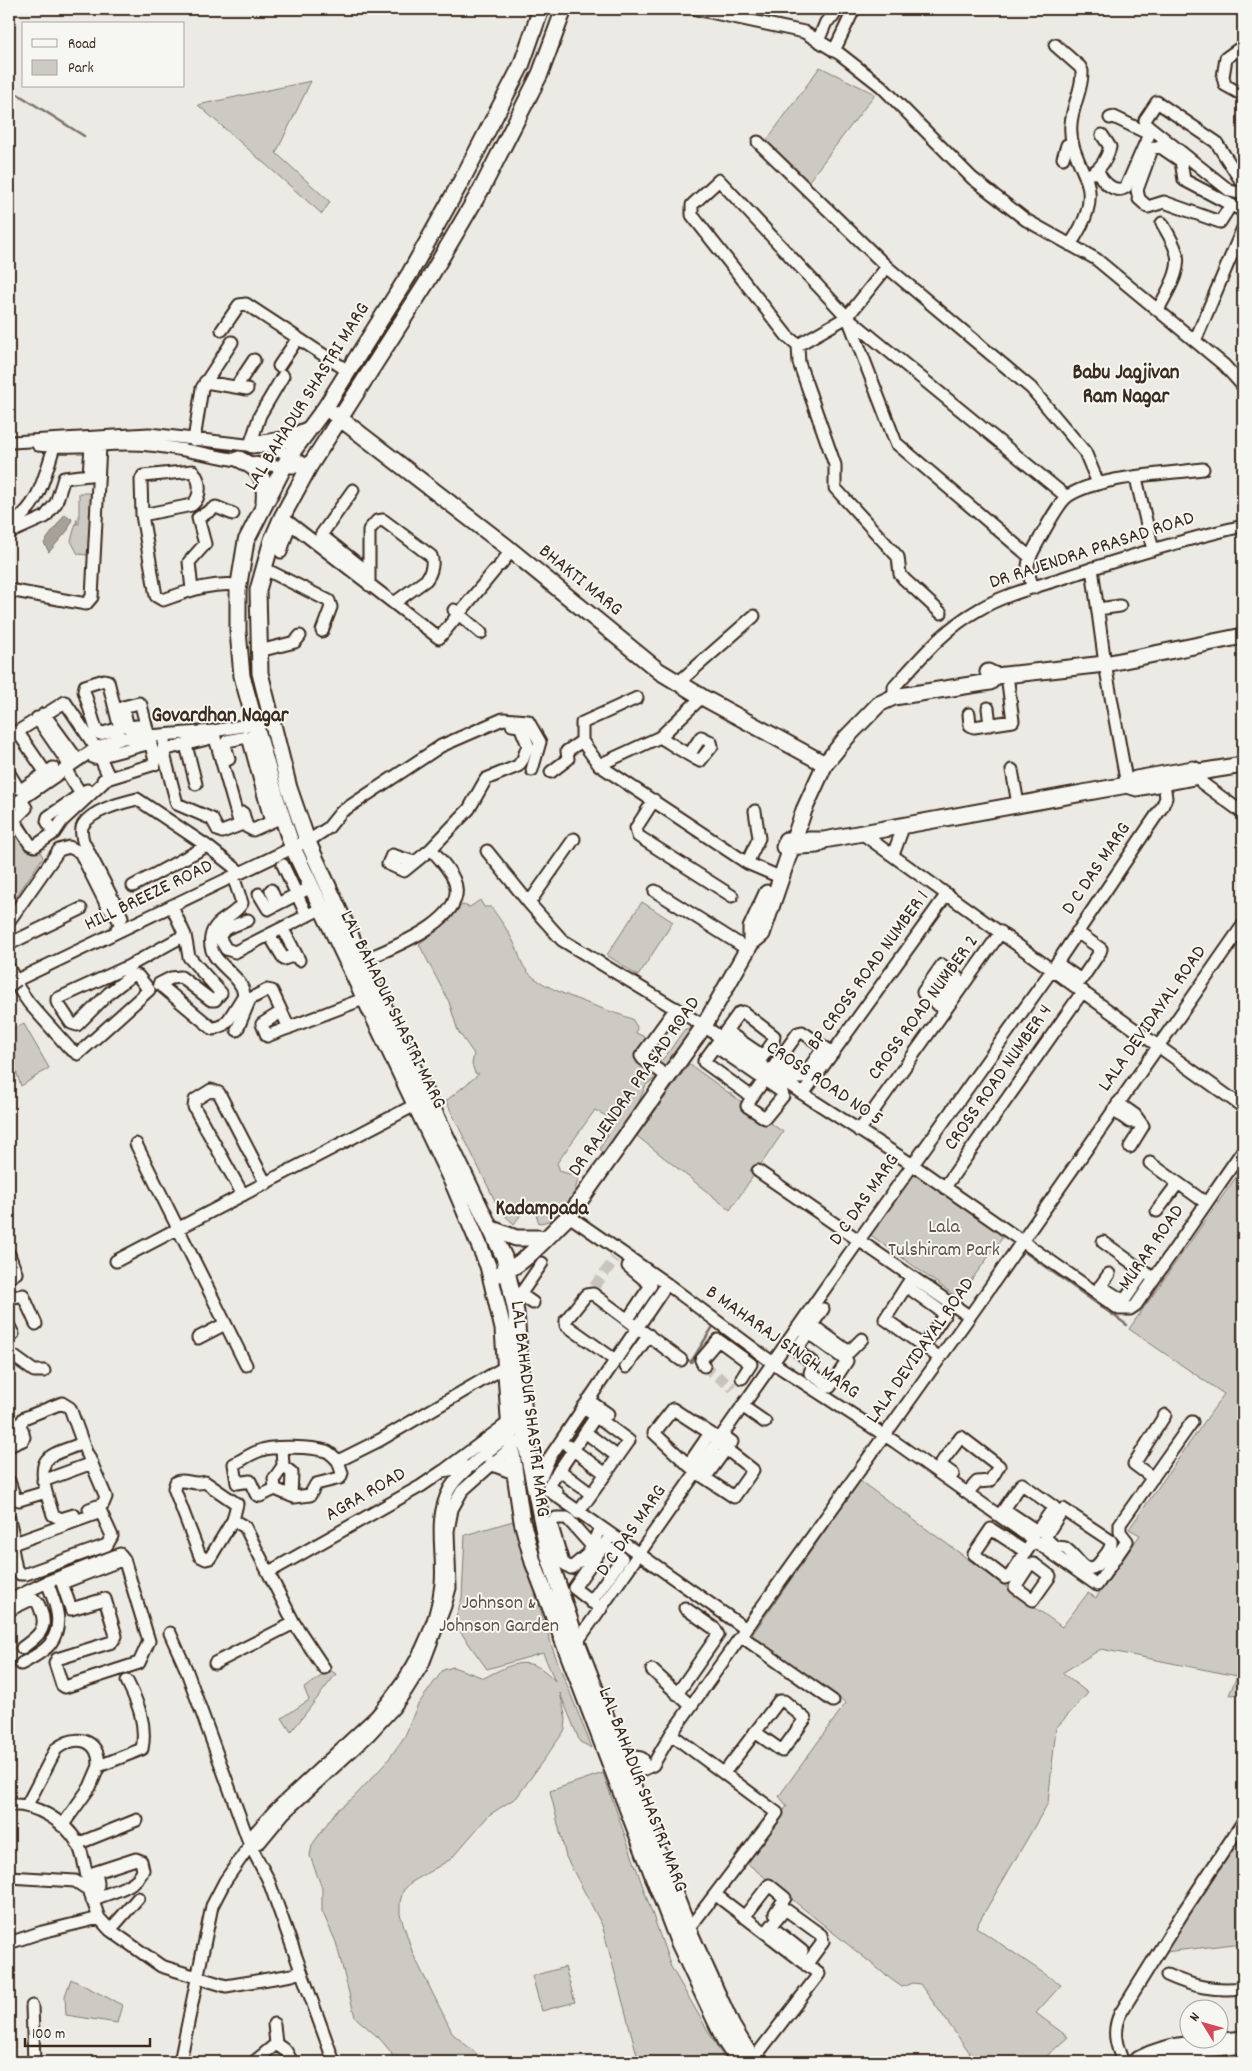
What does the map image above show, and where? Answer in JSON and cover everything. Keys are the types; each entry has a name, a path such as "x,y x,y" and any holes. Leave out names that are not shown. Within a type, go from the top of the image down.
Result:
{"main road":[{"name":"LAL BAHADUR SHASTRI MARG","path":"541,9 521,66 463,178 410,273 325,408 287,461 264,503 246,540 238,585 238,631 242,676 253,732 277,820 297,837 362,961 492,1229 506,1266 516,1312 524,1429 549,1557 577,1642 628,1772 683,1936"},
{"name":"LAL BAHADUR SHASTRI MARG","path":"564,9 540,74 482,188 427,282 309,467 287,525 263,568 258,590 260,673 289,788 297,837 311,887 456,1188 489,1271 502,1329 509,1435 514,1471 522,1521 533,1562 614,1778 683,1936 732,2026 748,2062"},
{"path":"353,399 352,416 361,435"},
{"name":"BHAKTI MARG","path":"325,408 509,549 659,671 702,697 822,762"},
{"path":"251,445 286,439 312,427"},
{"path":"332,432 344,429 361,435"},
{"path":"239,459 254,466 261,475 265,487 264,503"},
{"path":"894,692 990,682 1001,676 1105,664 1243,636"},
{"name":"DR RAJENDRA PRASAD ROAD","path":"489,1271 506,1266 530,1253 544,1236 569,1216 704,1026 749,946 762,934 791,843 822,762 864,714 894,692"},
{"path":"791,843 864,834 904,825 1127,785 1137,788 1193,769 1199,772 1243,765"},
{"name":"DR RAJENDRA PRASAD ROAD","path":"749,946 751,928 791,843"},
{"path":"492,1229 516,1238 544,1236"},
{"path":"506,1266 544,1236"},
{"path":"489,1466 514,1471"},
{"path":"619,1748 632,1758 641,1760"}],"street":[{"path":"696,9 804,32 834,51 881,86 972,178 1026,220 1096,259 1224,365 1243,386"},
{"path":"818,41 826,22 833,17 836,9"},
{"path":"834,51 854,9"},
{"path":"1055,45 1082,71 1070,124 1067,153 1085,176 1090,200 1085,221 1070,245"},
{"path":"1243,46 1226,58 1223,77 1225,85 1243,95"},
{"path":"1157,102 1216,142 1240,187 1230,191 1146,124 1145,120 1157,102"},
{"path":"1098,170 1102,179 1116,190 1122,190 1126,187 1148,137 1144,130 1114,117 1110,118"},
{"path":"1085,176 1098,170 1108,154 1110,147 1102,135"},
{"path":"758,142 887,267 1031,388 1085,452 1098,483"},
{"path":"1231,205 1220,222 1164,202 1154,207 1144,205 1139,199 1136,190 1152,149 1159,146 1181,161 1184,180 1243,211"},
{"path":"941,613 904,579 900,574 898,557 834,488 835,465 799,363 798,345 787,336 692,215 692,205 718,180 847,317 1067,496"},
{"path":"1158,310 1174,276 1177,264 1177,252 1162,223"},
{"path":"1194,341 1243,228"},
{"path":"798,345 847,317 887,267"},
{"path":"222,330 242,303 348,371"},
{"path":"847,317 896,442 1030,557"},
{"path":"251,445 260,415 298,338"},
{"path":"194,440 202,388 232,342"},
{"path":"205,382 241,388 254,360"},
{"path":"10,442 149,434 273,448 287,461"},
{"path":"10,442 54,447 147,444 239,459 287,461 309,467"},
{"path":"9,590 86,604 89,602 92,597 96,446"},
{"path":"9,526 30,509 38,496 54,447"},
{"path":"1032,588 1026,569 1030,557 1067,496 1098,483 1204,469"},
{"path":"142,515 192,504 199,496 196,473 190,471 143,476 140,480 142,515 156,596 163,600 221,583 238,585"},
{"path":"9,533 45,517 56,503 64,478 94,474"},
{"path":"1136,478 1153,550"},
{"path":"353,490 321,534 394,604 439,638 459,616 509,549"},
{"path":"192,590 188,562 205,544 198,518 216,507 233,514"},
{"path":"369,579 368,530 380,520 432,556 430,576 394,604"},
{"path":"287,525 318,532"},
{"path":"280,552 287,525"},
{"path":"287,525 338,570"},
{"path":"287,525 369,579"},
{"name":"DR RAJENDRA PRASAD ROAD","path":"894,692 940,637 978,610 1032,588 1092,568 1243,526"},
{"path":"263,568 329,601 331,608 322,631"},
{"path":"1092,568 1105,664 1127,785"},
{"path":"1098,609 1120,606"},
{"path":"459,616 481,633"},
{"path":"679,682 754,616"},
{"path":"259,651 295,642 300,636"},
{"path":"968,714 972,726 1010,722 1014,718 1001,676"},
{"path":"121,733 108,682 104,680 85,686 84,691 97,732 100,734 144,733 165,735 253,732"},
{"path":"599,765 660,737 702,697"},
{"path":"637,698 584,721 581,726 582,741 599,765 747,863 775,875"},
{"path":"46,776 13,734 62,702 66,702 96,749 108,777"},
{"path":"988,708 990,725"},
{"path":"40,716 69,763 81,794"},
{"name":"HILL BREEZE ROAD","path":"12,979 172,907 236,874 297,837 324,832 341,812 441,746 503,719 522,720 532,725 540,742 532,770"},
{"path":"414,862 431,849 469,809 486,779 518,766 524,759 528,745 526,737 520,726 512,725"},
{"path":"253,732 230,740 225,745 247,827 253,830 277,820"},
{"path":"9,774 20,789 96,749 121,733"},
{"path":"96,749 144,733"},
{"path":"54,833 47,819 81,794 108,777 152,766 155,761 144,733"},
{"path":"163,750 214,734"},
{"path":"165,735 163,750 177,804 212,819 222,832 240,825 214,734"},
{"path":"660,737 689,755"},
{"path":"551,772 569,758 568,750 582,741"},
{"path":"186,744 196,784"},
{"path":"20,803 69,763"},
{"path":"1012,770 1018,804"},
{"path":"1199,772 1202,783 1243,813"},
{"path":"20,803 46,776"},
{"path":"20,803 26,810 15,820 32,846 35,846 54,833 62,821 108,777"},
{"name":"D C DAS MARG","path":"577,1642 696,1472 721,1440 742,1406 773,1363 806,1326 859,1240 912,1164 1080,934 1162,807 1166,798 1164,778"},
{"path":"128,927 83,841 83,826 91,817 115,804 137,799 208,846 236,874 242,903 239,908 216,925 211,936 211,944 217,960 229,974 240,981 244,990 244,995 223,1025 212,1029 159,984"},
{"path":"654,800 636,828 638,836 732,896"},
{"path":"747,863 759,838 755,811"},
{"path":"893,855 904,825"},
{"path":"864,834 1001,932 1071,978 1083,991 1243,1107"},
{"path":"529,904 574,839"},
{"path":"133,886 208,846"},
{"path":"9,921 59,850 68,847 80,852 107,906 128,927"},
{"path":"362,961 417,936 448,912 453,904 455,881 431,849"},
{"name":"CROSS ROAD NO 5","path":"487,851 529,904 562,940 676,1008 721,1039 761,1060 770,1072 912,1164 1022,1241"},
{"path":"283,865 307,916"},
{"path":"259,894 267,908 311,887"},
{"path":"271,890 277,904"},
{"path":"655,891 749,946"},
{"name":"BP CROSS ROAD NUMBER 1","path":"803,1094 828,1050 947,894"},
{"path":"12,979 46,1023 69,1048 78,1054 149,990 171,978 181,977 211,1000 215,1000 221,992 189,957 185,935 172,907"},
{"path":"9,944 81,909"},
{"path":"248,920 221,932 219,937 220,943 226,949 235,952 307,916 323,911"},
{"path":"257,950 286,935 323,911"},
{"name":"LALA DEVIDAYAL ROAD","path":"614,1778 653,1765 671,1734 940,1358 1243,925"},
{"name":"CROSS ROAD NUMBER 2","path":"859,1131 942,1007 1001,932"},
{"path":"1071,978 1082,979 1101,950 1080,934"},
{"path":"129,971 109,994 77,1025 71,1023 57,1002 61,996 129,971 185,935"},
{"path":"273,941 284,959 298,958 286,935"},
{"path":"173,942 183,955 189,957"},
{"path":"129,971 138,976 149,990"},
{"path":"192,985 203,974"},
{"path":"238,1030 250,999 267,990 272,991 289,1028"},
{"name":"CROSS ROAD NUMBER 4","path":"945,1187 1083,991"},
{"path":"282,1012 262,1024 267,1035 270,1037 366,998"},
{"path":"668,1077 642,1059 641,1056 676,1008"},
{"path":"752,1096 705,1063 739,1013 743,1012 774,1036 774,1042 761,1060"},
{"path":"721,1039 770,1072 797,1078 802,1078 828,1050 800,1032 770,1072 752,1096 747,1106 764,1117 767,1117 783,1094 770,1072"},
{"path":"243,1195 194,1107 195,1100 211,1090 219,1093 266,1184"},
{"path":"116,1261 415,1105"},
{"path":"1115,1106 1130,1122 1139,1122 1143,1128 1130,1147"},
{"path":"136,1144 246,1365"},
{"name":"MURAR ROAD","path":"1022,1241 1098,1289 1119,1309 1130,1309 1136,1306 1243,1150"},
{"path":"1150,1163 1206,1203"},
{"path":"758,1171 859,1240 945,1314 923,1347"},
{"path":"1157,1211 1178,1183"},
{"name":"B MAHARAJ SINGH MARG","path":"569,1216 618,1256 667,1284 773,1363 1002,1512 1049,1551 1066,1556 1097,1586 1127,1541 1120,1532 1120,1524 1153,1478"},
{"path":"1103,1242 1154,1279"},
{"path":"530,1253 552,1270"},
{"path":"9,1254 16,1273 9,1278"},
{"path":"618,1256 650,1282 651,1285 630,1316"},
{"path":"533,1303 523,1296 522,1292 542,1263"},
{"path":"1086,1277 1098,1289 1124,1301 1144,1272"},
{"path":"1098,1289 1109,1274"},
{"path":"909,1282 969,1316"},
{"path":"909,1282 885,1319 940,1358"},
{"path":"542,1475 560,1442 588,1403 606,1382 615,1360 667,1284"},
{"path":"594,1287 597,1292 630,1316 649,1336 681,1360"},
{"path":"615,1360 566,1325 566,1320 586,1295 590,1294 639,1325"},
{"path":"9,1298 23,1295 36,1324"},
{"path":"806,1326 847,1361 830,1387 810,1374 813,1363 796,1350 806,1326 823,1309"},
{"path":"198,1338 225,1324"},
{"path":"806,1326 849,1352 862,1339"},
{"path":"626,1367 649,1336"},
{"path":"704,1366 701,1360 716,1340 751,1364 742,1378"},
{"path":"736,1352 744,1341"},
{"path":"9,1353 34,1371 44,1371"},
{"path":"338,1462 505,1368"},
{"path":"9,1446 23,1440 20,1425 24,1418 62,1403 70,1408 106,1497 103,1504 61,1519 53,1515 42,1470 48,1457 87,1453"},
{"path":"588,1403 608,1414"},
{"path":"579,1511 628,1443 628,1440 596,1416 588,1403"},
{"path":"742,1406 765,1422"},
{"path":"672,1409 721,1440 752,1468 754,1473 734,1497 696,1472 654,1435 672,1409"},
{"path":"1165,1415 1135,1460 1136,1466 1153,1478 1192,1422"},
{"path":"591,1602 622,1558 600,1528 549,1486 596,1416"},
{"path":"443,1471 509,1435 524,1429"},
{"path":"585,1432 618,1457"},
{"path":"9,1438 22,1433"},
{"path":"180,2062 212,1906 225,1881 254,1841 280,1811 378,1726 406,1691 423,1664 441,1623 450,1588 439,1530 441,1513 448,1491 474,1465 509,1435"},
{"path":"446,1567 448,1531 452,1509 462,1491 489,1466 509,1435"},
{"path":"948,1476 942,1466 942,1462 961,1437 999,1468 990,1481 977,1482 969,1490"},
{"path":"560,1442 604,1476"},
{"path":"275,1489 274,1479 283,1466 282,1448"},
{"path":"282,1448 327,1451 338,1462 342,1473 340,1478 316,1484 310,1495 299,1497 291,1496 275,1489 258,1496 250,1481 237,1483 233,1466 259,1450 282,1448"},
{"path":"9,1481 12,1494 19,1500 45,1486 87,1453"},
{"name":"AGRA ROAD","path":"268,1572 421,1486 443,1471 474,1465 489,1466"},
{"path":"283,1466 292,1474 291,1496"},
{"path":"559,1470 591,1494"},
{"path":"182,1480 197,1484 205,1482 237,1504 233,1520 210,1558 202,1558 198,1553 174,1488 176,1482 182,1480"},
{"path":"1022,1484 1054,1507 1037,1532 1002,1512 1022,1484"},
{"path":"548,1490 579,1511"},
{"path":"1063,1508 1109,1539 1112,1544 1098,1566 1089,1569 1066,1556 1063,1547 1056,1546 1044,1536 1063,1508"},
{"path":"9,1519 15,1543 12,1548 16,1569 20,1574 26,1574 107,1545 112,1536 101,1512 15,1543"},
{"path":"233,1520 245,1527 294,1623 324,1668"},
{"path":"591,1545 600,1528"},
{"path":"1026,1552 991,1529 974,1554 1005,1578 1026,1552 1034,1540"},
{"path":"608,1539 639,1554 833,1700"},
{"path":"601,1609 575,1589 574,1586 608,1539"},
{"path":"1038,1567 1049,1551"},
{"path":"9,1598 14,1598 117,1553 124,1558 149,1641 146,1653 140,1662 63,1686 55,1662 57,1659 112,1642 116,1636 105,1598 71,1608 62,1583 124,1558"},
{"path":"21,1664 50,1645 59,1615 47,1582"},
{"path":"9,1610 32,1599 37,1602 43,1618 44,1628 41,1633 22,1648"},
{"path":"677,1694 718,1635 715,1629 685,1608"},
{"path":"43,1618 59,1615"},
{"path":"215,1662 294,1623"},
{"path":"170,1633 254,1841 334,2062"},
{"path":"652,1670 691,1706"},
{"path":"99,1766 142,1748 145,1735 143,1721 138,1702 127,1681"},
{"path":"724,1773 755,1732 782,1700 805,1719 782,1751 755,1732"},
{"path":"671,1734 777,1813 683,1936"},
{"path":"27,1805 56,1749 71,1740 91,1744 99,1755 99,1766 90,1787 62,1826"},
{"path":"628,1772 641,1760 659,1752"},
{"path":"9,1806 27,1805 49,1816 62,1826 78,1844 91,1874 99,1918 110,1930 152,1961 197,1978 226,1986 236,1986 292,1975 301,1971"},
{"path":"78,1844 137,1820"},
{"path":"1123,2062 1115,2033 1115,2025 1120,2014 1176,1922 1243,1822"},
{"path":"9,1877 75,1881 94,1894 124,1886 139,1878 142,1873 141,1862 136,1859 91,1874"},
{"path":"745,1916 768,1886 785,1896 785,1900 767,1933"},
{"path":"716,1895 819,1974 748,2062"},
{"path":"110,1930 138,1898"},
{"path":"767,1933 785,1909 821,1934 823,1942 803,1961"},
{"path":"9,1943 99,1918"},
{"path":"1167,1975 1196,1986 1211,1989 1243,1988"},
{"path":"32,2006 34,2062"},
{"path":"274,2024 276,2044 286,2051 292,2062"},
{"path":"1138,2060 1161,2048 1243,2037"},
{"path":"254,2062 276,2044"},
{"path":"1150,2062 1178,2055 1243,2047"}],"green space":[{"path":"820,67 875,94 808,182 764,144"},
{"path":"311,81 276,153 330,202 322,214 198,105"},
{"path":"79,493 92,493 88,555 78,554 71,541 77,519 77,524 79,524"},
{"path":"9,792 43,857 9,907"},
{"path":"480,900 484,907 491,907 512,938 525,968 535,978 576,999 632,1019 637,1027 636,1033 647,1038 638,1051 652,1067 662,1060 685,1029 690,1029 692,1033 660,1075 646,1085 637,1106 610,1152 603,1152 600,1149 611,1126 610,1118 595,1110 557,1163 560,1171 569,1174 579,1172 572,1197 561,1212 547,1221 539,1223 534,1208 527,1206 514,1224 500,1211 446,1101 479,1074 475,1073 472,1064 474,1054 458,1031 449,1002 419,944 450,920 462,905 470,907"},
{"path":"642,902 673,922 638,976 607,955"},
{"path":"24,1024 49,1068 21,1086 9,1050 9,1030"},
{"path":"689,1064 783,1132 730,1210 637,1136"},
{"path":"1243,1167 1243,1694 1229,1695 1237,1676 1101,1649 1062,1673 1088,1693 1056,1728 1048,1803 976,1927 1061,1985 1036,2013 1068,2037 1040,2062 961,2062 970,2053 920,1984 912,1983 902,1987 747,1863 787,1806 779,1796 846,1703 752,1635 860,1481 1062,1627 1088,1593 1096,1598 1140,1535 1129,1529 1224,1394 1129,1329"},
{"name":"Lala Tulshiram Park","path":"912,1171 1006,1233 958,1298 868,1233"},
{"name":"Johnson & Johnson Garden","path":"513,1521 553,1650 592,1748 580,1742 560,1693 566,1719 565,1730 517,1797 489,1815 451,1859 410,1883 403,1891 400,1902 400,1914 413,1954 453,2034 478,2055 488,2056 498,2062 394,2062 391,2052 380,2039 355,2017 336,1942 322,1911 322,1888 310,1856 312,1845 336,1811 353,1798 386,1763 405,1736 417,1706 443,1670 453,1667 484,1678 504,1668 521,1663 537,1667 546,1672 555,1681 543,1653 487,1669 454,1623 462,1598 465,1535"},
{"path":"330,1670 336,1674 291,1732 282,1718 309,1700 304,1688"},
{"path":"603,1773 671,1967 726,2062 639,2062 602,1925 566,1857 550,1791"},
{"path":"1243,1835 1243,1943 1165,1952"},
{"path":"565,1967 575,2002 542,2011 532,1976"},
{"path":"71,1979 122,2005 117,2023 66,2015 65,1996"}],"shaded area":[{"path":"65,514 72,519 68,530 49,552 44,543"}],"waterway":[{"path":"9,94 16,93 84,136"},
{"path":"1026,1253 1127,1325"},
{"path":"684,1357 691,1362 714,1325"}],"tunnel":[{"path":"594,1287 615,1259"},
{"path":"704,1366 733,1388"}],"district":[{"name":"Babu Jagjivan Ram Nagar","path":"1126,386"},
{"name":"Govardhan Nagar","path":"220,717"},
{"name":"Kadampada","path":"542,1210"}]}
